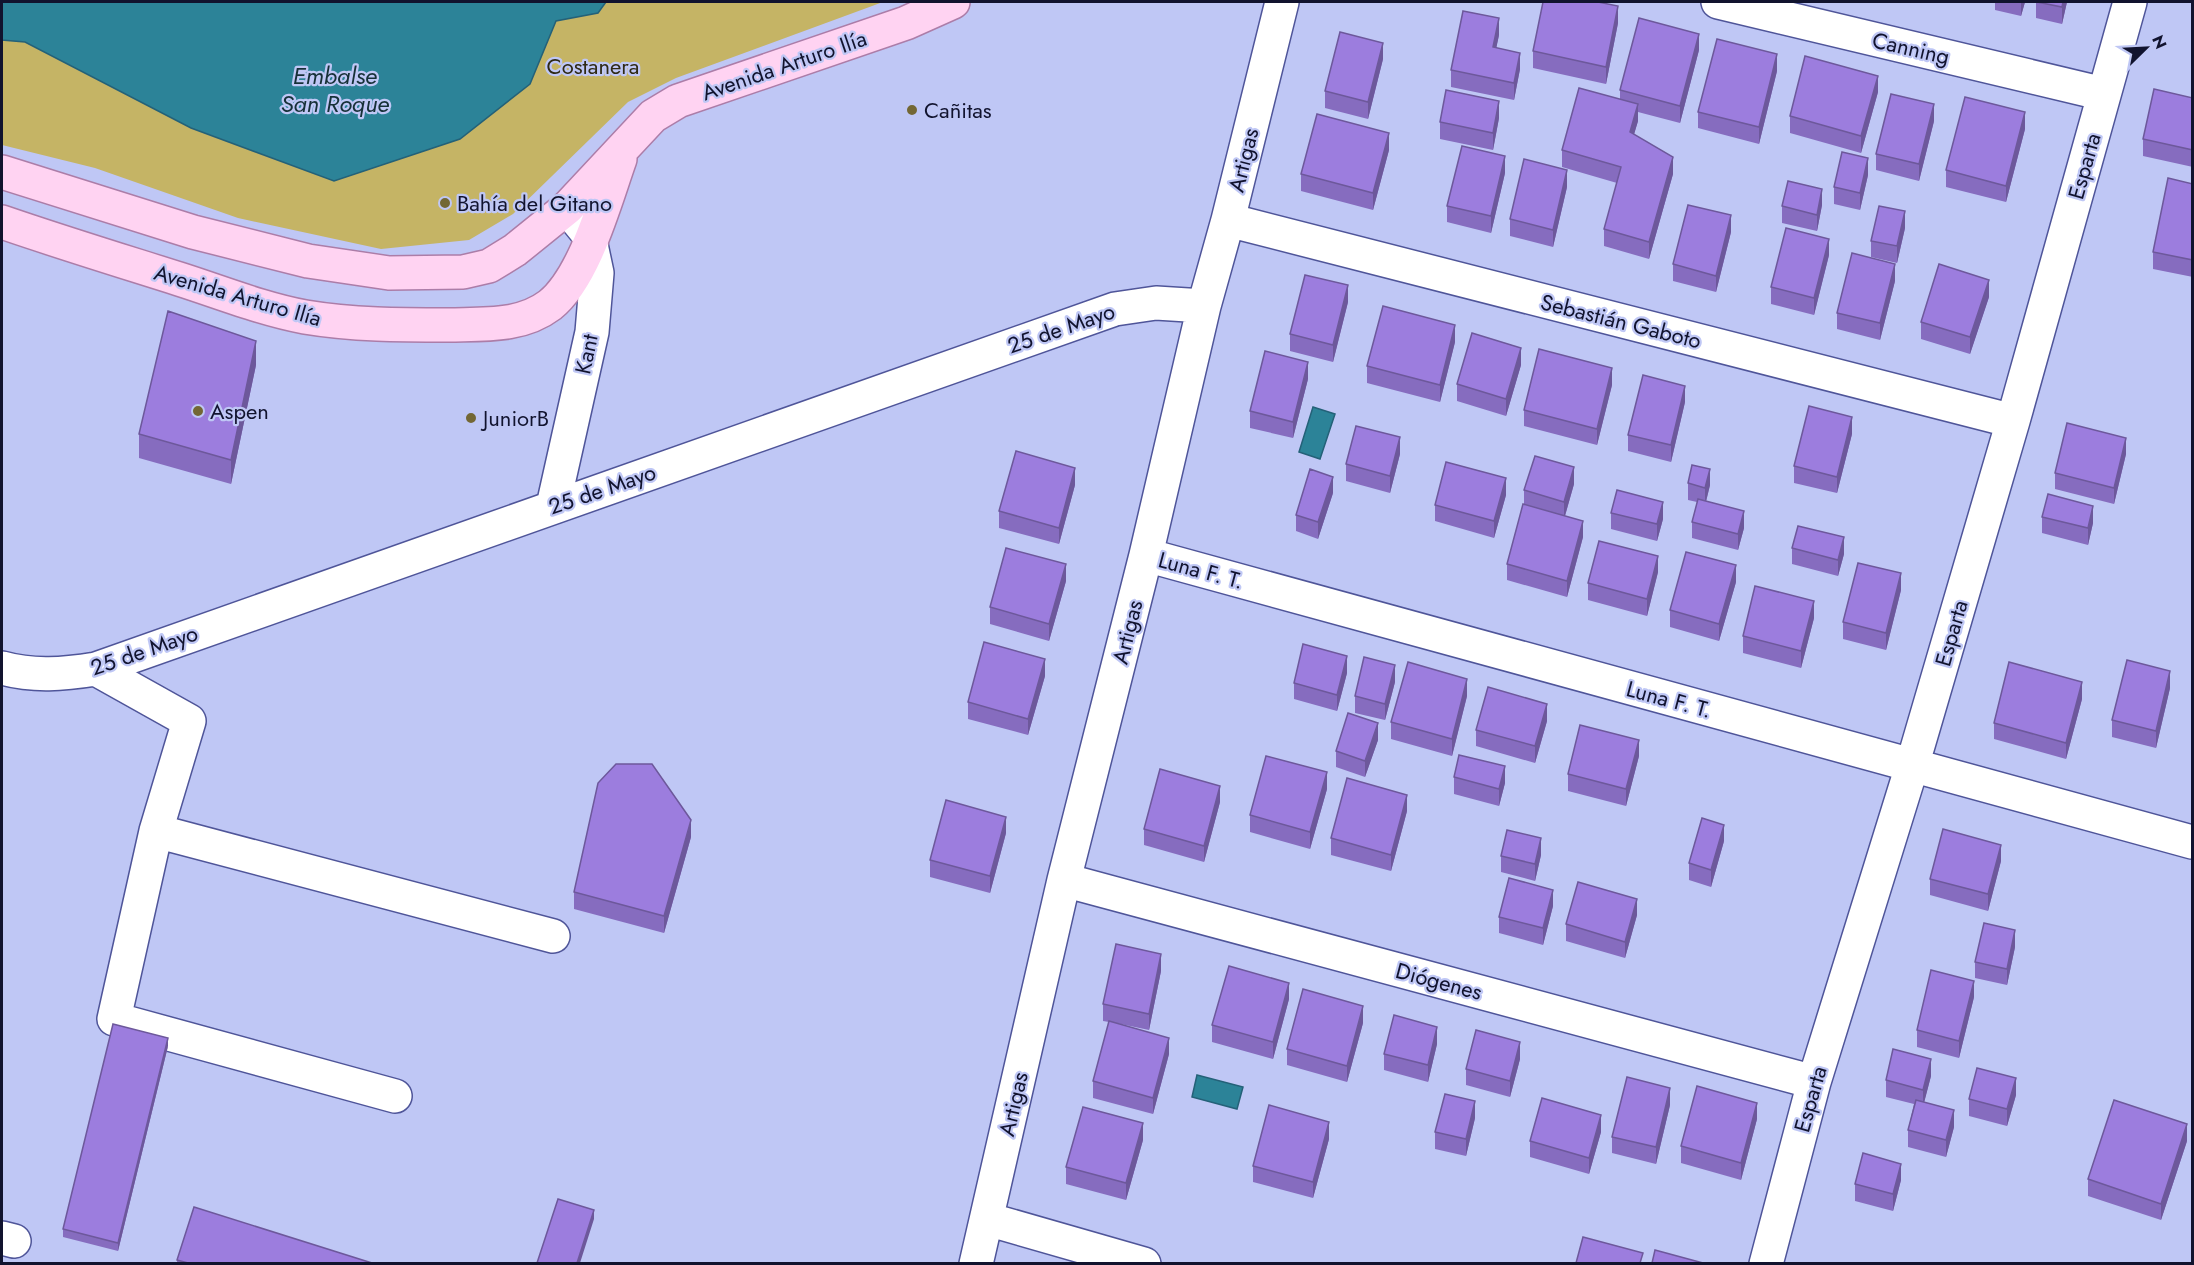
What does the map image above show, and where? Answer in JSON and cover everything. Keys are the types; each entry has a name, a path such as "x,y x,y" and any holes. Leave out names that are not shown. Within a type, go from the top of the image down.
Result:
{"main road":[{"name":"Avenida Arturo Ilía","path":"2,172 193,232 308,261 389,273 463,272 489,266 515,250 567,208 653,116 678,101 906,23 952,2"},
{"name":"Avenida Arturo Ilía","path":"2,222 83,250 302,316 381,325 498,324 521,320 549,305 567,287 590,241 626,143"}],"street":[{"name":"Artigas","path":"976,1263 1064,880 1146,555 1204,306 1228,220 1282,2"},
{"name":"Canning","path":"1718,2 2104,94"},
{"name":"Esparta","path":"1766,1263 1814,1082 1912,766 2013,421 2130,2"},
{"name":"Kant","path":"553,506 592,332 597,273 589,235 567,208"},
{"name":"Sebastián Gaboto","path":"1228,220 2013,421"},
{"name":"25 de Mayo","path":"2,668 16,672 61,675 96,669 1115,309 1156,303 1204,306"},
{"name":"Luna F. T.","path":"1146,555 2193,842"},
{"path":"96,669 189,721 156,831 114,1019 394,1096"},
{"path":"156,831 553,936"},
{"name":"Diógenes","path":"1064,880 1814,1082"},
{"path":"987,1220 1144,1263"}],"green space":[{"name":"Costanera","path":"606,2 883,2 676,78 628,102 513,214 469,240 381,249 238,218 95,168 2,145 2,40 25,42 191,128 334,181 530,84 556,21 598,13"}],"water":[{"name":"Embalse San Roque","path":"2,2 606,2 598,13 556,21 530,84 460,139 334,181 191,128 25,42 2,40"},
{"path":"1313,407 1335,414 1320,459 1299,452"},
{"path":"1197,1075 1243,1087 1237,1109 1192,1097"}],"building":[{"path":"1543,2 1598,2 1618,6 1606,67 1533,51"},
{"path":"2037,2 2063,2 2062,7"},
{"path":"1463,11 1499,18 1493,47 1520,53 1514,83 1451,70"},
{"path":"1639,18 1699,34 1680,106 1620,90"},
{"path":"1340,32 1383,43 1368,102 1325,91"},
{"path":"1717,39 1777,54 1759,127 1698,112"},
{"path":"1805,56 1878,76 1861,136 1790,116"},
{"path":"1579,88 1638,104 1630,132 1673,157 1649,242 1604,229 1621,167 1562,150"},
{"path":"2154,89 2193,98 2193,150 2143,139"},
{"path":"1446,90 1499,101 1493,133 1440,122"},
{"path":"1891,94 1934,104 1919,164 1876,154"},
{"path":"1965,97 2025,112 2006,186 1946,170"},
{"path":"1317,114 1389,133 1373,193 1301,174"},
{"path":"1462,146 1505,156 1491,216 1447,206"},
{"path":"1842,152 1868,158 1860,193 1834,187"},
{"path":"1524,159 1567,170 1553,230 1510,219"},
{"path":"2168,178 2193,184 2193,260 2153,252"},
{"path":"1788,181 1822,189 1817,215 1782,206"},
{"path":"1688,205 1731,215 1716,276 1673,264"},
{"path":"1879,206 1905,211 1897,246 1871,241"},
{"path":"1786,228 1829,239 1814,298 1771,287"},
{"path":"1852,253 1895,264 1880,323 1837,313"},
{"path":"1939,264 1989,280 1970,337 1921,322"},
{"path":"1305,275 1348,285 1333,345 1290,334"},
{"path":"1383,306 1455,325 1440,385 1367,366"},
{"name":"Aspen","path":"168,311 256,341 231,460 139,434"},
{"path":"1472,333 1521,348 1506,399 1457,384"},
{"path":"1539,349 1612,368 1597,429 1524,410"},
{"path":"1265,351 1308,362 1293,422 1250,411"},
{"path":"1643,375 1685,386 1671,445 1628,435"},
{"path":"1809,406 1852,417 1837,477 1794,466"},
{"path":"2067,423 2126,438 2114,488 2055,473"},
{"path":"1356,426 1400,437 1390,476 1346,464"},
{"path":"1016,451 1075,468 1059,528 999,511"},
{"path":"1535,456 1574,467 1564,502 1524,490"},
{"path":"1446,462 1506,478 1494,521 1435,505"},
{"path":"1692,465 1710,469 1705,488 1688,483"},
{"path":"1310,469 1333,477 1318,522 1296,515"},
{"path":"1617,490 1663,502 1657,524 1611,513"},
{"path":"2048,494 2093,506 2088,528 2042,517"},
{"path":"1698,499 1744,511 1738,534 1692,522"},
{"path":"1523,504 1583,521 1567,581 1507,564"},
{"path":"1798,526 1844,537 1838,560 1792,548"},
{"path":"1599,541 1658,556 1647,599 1588,583"},
{"path":"1006,548 1066,564 1049,624 990,607"},
{"path":"1686,552 1736,565 1719,624 1670,610"},
{"path":"1858,563 1901,573 1886,633 1843,622"},
{"path":"1755,586 1814,601 1801,651 1743,636"},
{"path":"984,642 1045,659 1028,719 968,702"},
{"path":"1303,644 1347,656 1337,695 1294,683"},
{"path":"1364,657 1395,665 1385,704 1355,696"},
{"path":"2127,660 2170,671 2156,731 2112,720"},
{"path":"1408,662 1467,679 1452,739 1391,722"},
{"path":"2009,662 2082,682 2066,743 1994,723"},
{"path":"1488,687 1547,704 1535,746 1476,730"},
{"path":"1348,713 1378,723 1365,761 1336,751"},
{"path":"1580,725 1639,740 1626,789 1568,774"},
{"path":"1459,755 1505,766 1499,789 1454,777"},
{"path":"1266,756 1327,772 1310,832 1250,815"},
{"path":"616,764 652,764 691,820 664,916 574,892 598,783"},
{"path":"1160,769 1220,786 1204,846 1144,829"},
{"path":"1347,778 1407,795 1391,855 1331,838"},
{"path":"946,800 1006,817 990,876 930,860"},
{"path":"1702,818 1724,825 1711,870 1689,863"},
{"path":"1943,829 2001,845 1988,894 1930,879"},
{"path":"1507,830 1541,838 1535,864 1501,856"},
{"path":"1509,878 1553,890 1543,928 1499,917"},
{"path":"1578,882 1637,899 1625,942 1566,924"},
{"path":"1984,923 2015,930 2007,969 1975,962"},
{"path":"1116,944 1161,954 1149,1014 1103,1004"},
{"path":"1229,966 1289,983 1273,1042 1212,1025"},
{"path":"1931,970 1974,981 1959,1041 1917,1030"},
{"path":"1303,989 1363,1006 1347,1066 1287,1049"},
{"path":"1394,1015 1437,1027 1428,1065 1384,1054"},
{"path":"1109,1021 1169,1038 1153,1098 1093,1081"},
{"path":"113,1024 168,1038 118,1243 63,1229"},
{"path":"1476,1030 1520,1042 1510,1081 1466,1069"},
{"path":"1893,1049 1931,1059 1923,1090 1886,1080"},
{"path":"1977,1068 2016,1078 2007,1109 1969,1099"},
{"path":"1627,1077 1670,1088 1656,1147 1612,1137"},
{"path":"1697,1086 1757,1103 1741,1163 1681,1146"},
{"path":"1445,1094 1475,1101 1466,1139 1435,1132"},
{"path":"1542,1098 1601,1115 1589,1158 1530,1141"},
{"path":"1916,1100 1954,1110 1946,1140 1908,1130"},
{"path":"2114,1100 2187,1124 2161,1204 2088,1179"},
{"path":"1269,1105 1329,1122 1313,1182 1253,1166"},
{"path":"1083,1107 1143,1123 1126,1183 1066,1167"},
{"path":"1863,1153 1901,1164 1893,1194 1855,1184"},
{"path":"558,1199 594,1210 577,1263 537,1263"},
{"path":"194,1207 372,1263 188,1263 177,1260"},
{"path":"1583,1237 1643,1253 1640,1263 1576,1263"},
{"path":"1655,1250 1703,1263 1652,1263"}],"place":[{"name":"Cañitas","path":"912,110"},
{"name":"Bahía del Gitano","path":"445,203"},
{"name":"Aspen","path":"198,411"},
{"name":"JuniorB","path":"471,418"}]}
